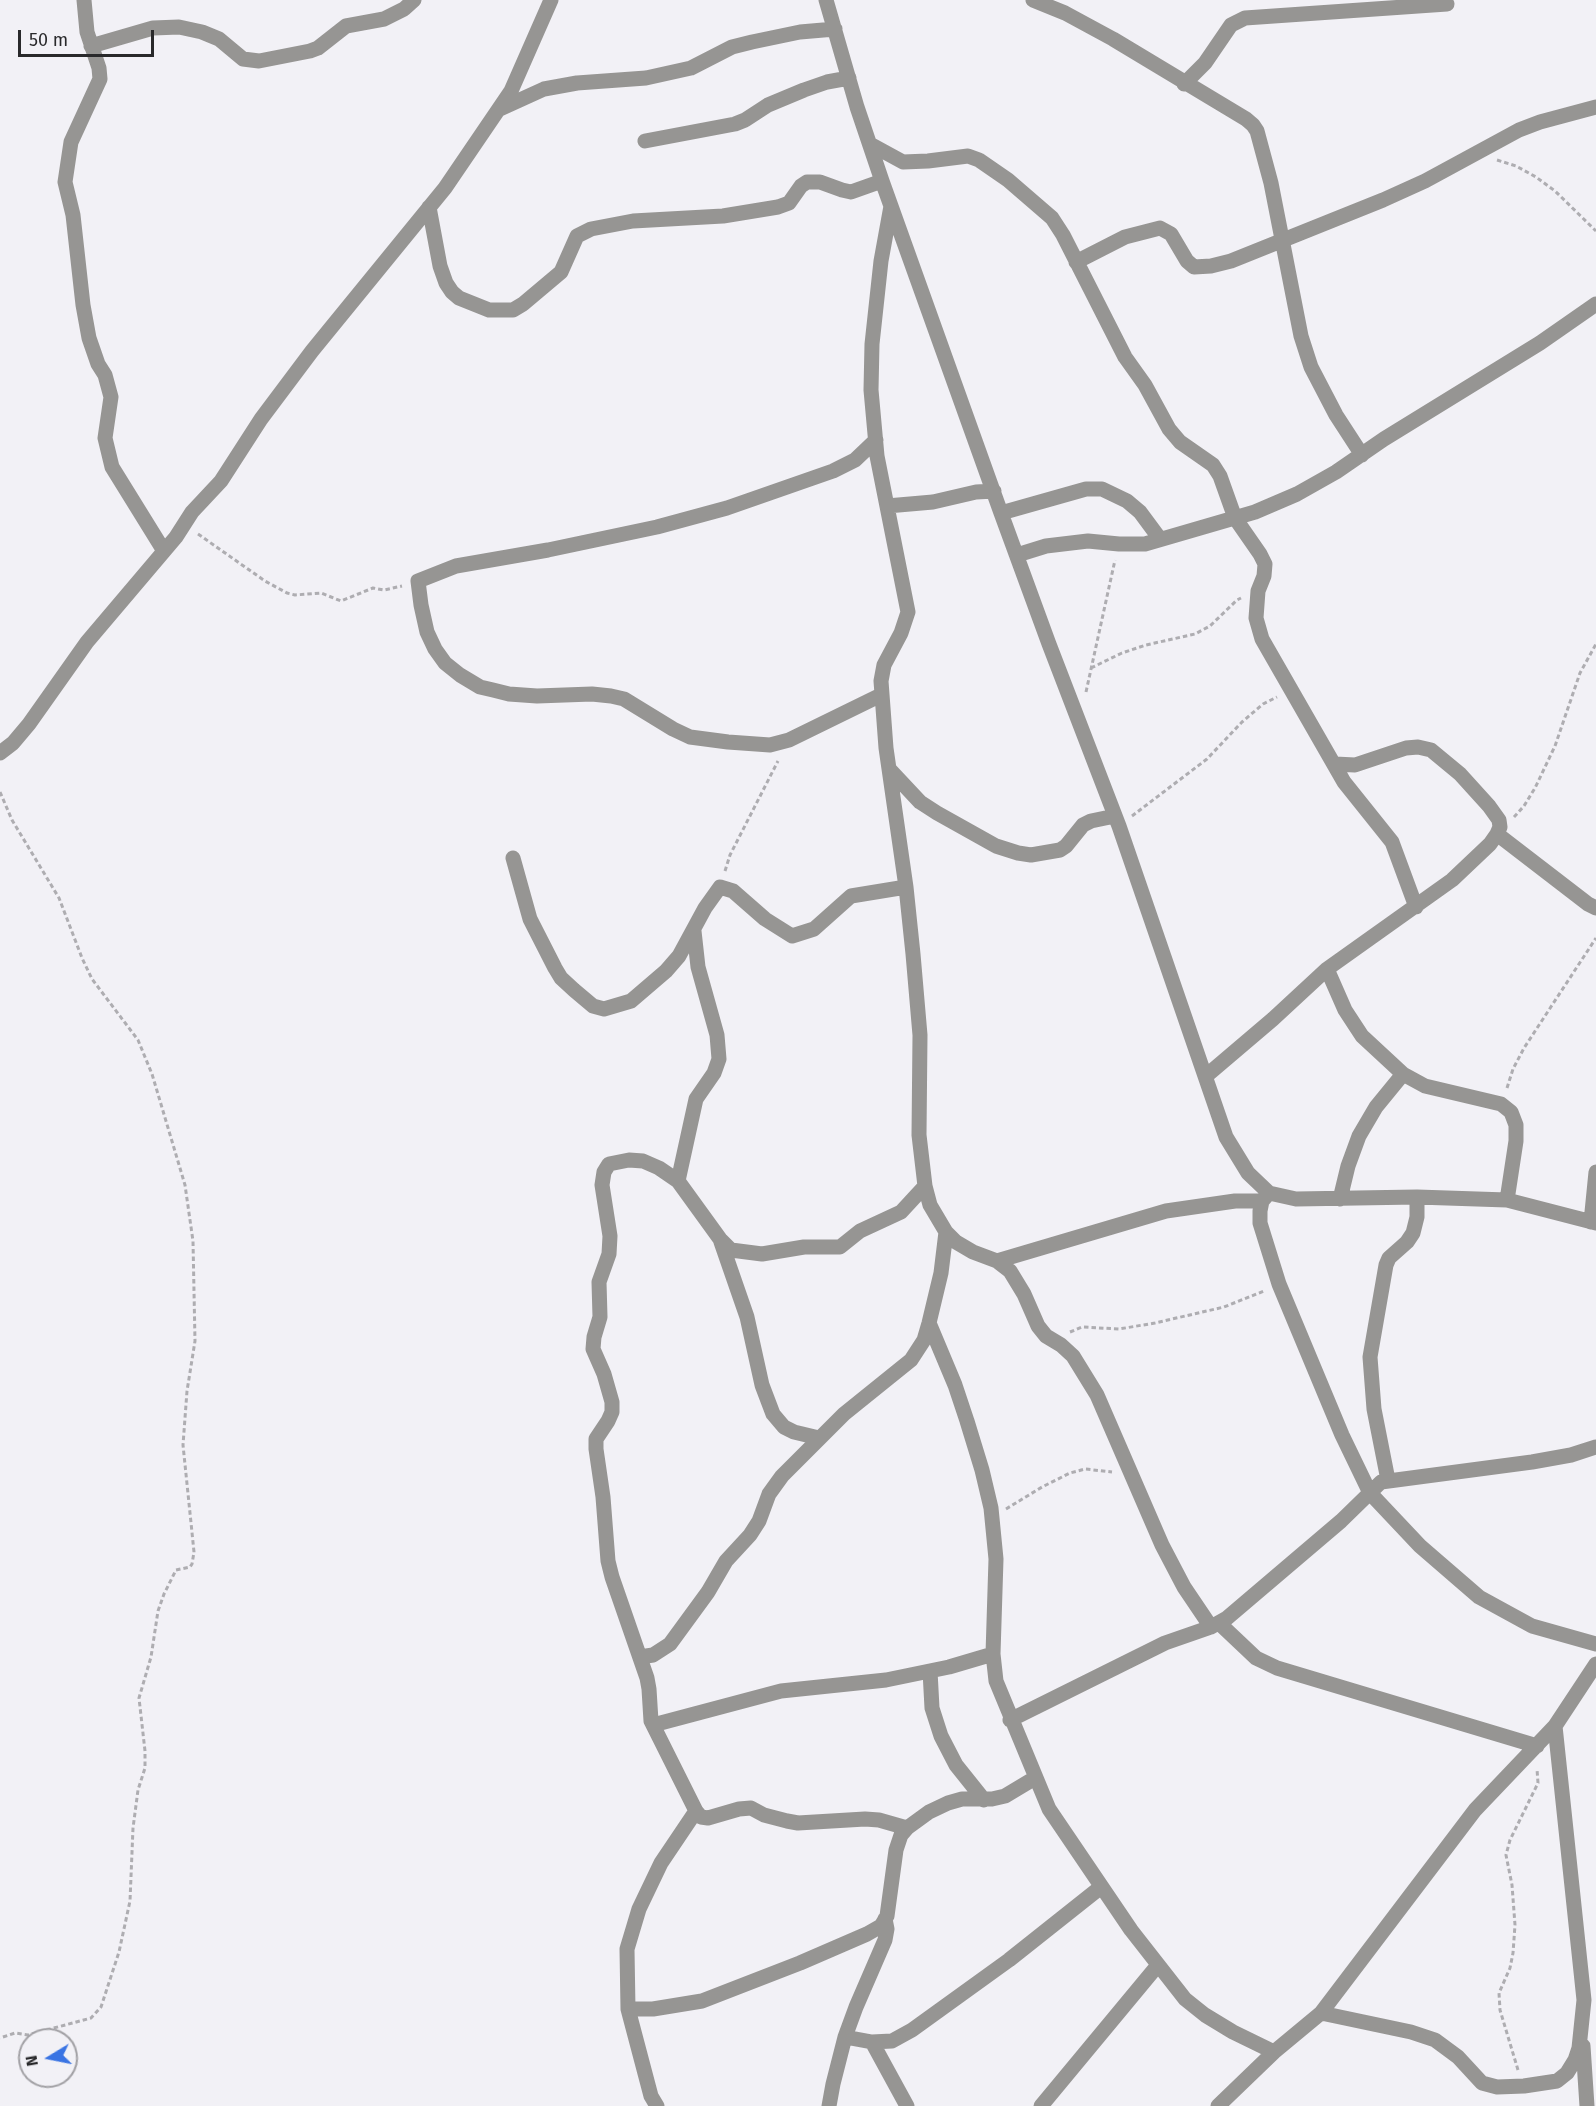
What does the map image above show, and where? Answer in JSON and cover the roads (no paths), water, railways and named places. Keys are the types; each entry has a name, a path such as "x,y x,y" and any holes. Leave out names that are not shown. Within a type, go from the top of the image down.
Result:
{"street":[{"path":"84,0 87,32 99,68 100,79 71,142 66,172 66,189 73,215 81,294 89,338 98,364 105,375 111,397 105,438 112,467 164,551"},
{"path":"91,46 153,28 179,27 202,32 219,39 243,59 259,61 318,48 346,26 384,19 404,9 414,0"},
{"path":"0,753 13,743 29,724 87,642 164,551 192,512 221,481 261,418 312,351 445,188 499,109 515,81 551,0"},
{"path":"826,0 882,181 1001,513 1117,821 1226,1137 1266,1197"},
{"path":"1033,0 1065,13 1113,39 1184,84 1246,119 1257,131 1271,183 1301,336 1311,367 1336,415 1362,455"},
{"path":"1258,15 1271,0"},
{"path":"1184,84 1205,63 1231,25 1245,18 1258,15 1447,4"},
{"path":"499,109 544,89 577,83 646,78 691,68 732,47 788,34 835,29"},
{"path":"645,141 735,124 768,105 804,90 827,82 849,78"},
{"path":"1076,262 1125,237 1160,228 1171,234 1187,261 1194,267 1231,261 1394,195 1473,156 1519,130 1596,106"},
{"path":"870,144 903,162 968,156 979,160 1008,180 1047,213 1063,235 1125,357 1150,393 1169,429 1180,442 1213,465 1220,476 1234,518 1265,564 1264,576 1258,591 1256,618 1262,639 1344,782 1392,843 1416,907"},
{"path":"429,207 440,266 446,284 452,292 489,310 513,310 561,272 577,236 591,229 633,221 723,216 778,207 789,203 801,186 807,182 820,182 851,192 882,181"},
{"path":"891,206 881,261 872,344 871,390 876,440 908,612 897,641 884,665 880,681 906,887 920,1035 919,1135 925,1186 930,1205 945,1232 956,1242 973,1252 997,1261 1010,1271 1024,1294 1038,1326 1046,1336 1073,1356 1097,1395 1162,1545 1184,1587 1215,1625 1256,1658 1277,1668 1532,1751"},
{"path":"1017,555 1046,546 1088,541 1145,544 1234,518 1297,494 1336,472 1384,439 1540,343 1596,304"},
{"path":"876,440 855,460 833,471 727,508 657,527 548,550 456,566 418,581 427,632 435,649 453,669 480,687 508,694 611,696 624,699 690,737 770,745 789,740 881,694"},
{"path":"1001,513 1086,489 1102,489 1127,501 1140,512 1160,539"},
{"path":"887,506 933,502 976,492 994,491"},
{"path":"1206,1076 1327,969 1452,880 1490,844 1498,830 1498,820 1490,806 1460,774 1431,750 1418,747 1406,748 1355,765 1335,764"},
{"path":"890,770 920,802 996,846 1018,853 1047,854 1060,850 1083,825 1091,821 1117,821"},
{"path":"1498,830 1588,904 1596,908"},
{"path":"513,858 527,912 550,960 561,978 592,1006 603,1009 631,1002 666,970 679,956 705,908 720,887 733,891 765,919 792,936 814,929 851,896 906,887"},
{"path":"678,1181 696,1099 714,1073 719,1059 717,1035 695,951 694,931"},
{"path":"1327,969 1345,1010 1362,1036 1403,1074 1425,1086 1501,1104 1511,1112 1516,1125 1516,1141 1507,1200"},
{"path":"1340,1199 1348,1166 1359,1136 1376,1107 1403,1074"},
{"path":"907,1828 879,1820 865,1819 798,1823 775,1819 751,1808 738,1809 708,1818 701,1817 696,1810 653,1725 649,1711 650,1689 610,1569 603,1497 596,1461 596,1438 612,1412 610,1392 593,1349 600,1317 599,1282 609,1254 608,1217 602,1185 604,1172 609,1164 629,1160 644,1161 659,1168 678,1181 720,1239 731,1250 762,1254 804,1247 840,1247 860,1231 901,1212 925,1186"},
{"path":"997,1261 1166,1211 1266,1197 1296,1199 1417,1197 1507,1200 1594,1222 1596,1172"},
{"path":"1266,1197 1260,1211 1260,1223 1279,1284 1342,1435 1370,1493 1420,1546 1479,1597 1532,1626 1596,1644"},
{"path":"1388,1480 1374,1409 1370,1357 1386,1265 1389,1258 1407,1242 1413,1233 1417,1217 1417,1197"},
{"path":"640,1657 653,1655 670,1644 708,1592 726,1561 750,1535 759,1521 774,1486 844,1414 911,1360 924,1340 929,1323 941,1273 945,1232"},
{"path":"720,1239 747,1317 762,1385 773,1414 784,1427 819,1438"},
{"path":"929,1323 955,1385 967,1421 982,1470 992,1518 996,1558 993,1654 996,1682 1049,1809 1101,1887 1185,1999 1205,2015 1233,2032 1274,2052"},
{"path":"1011,1720 1165,1643 1215,1625 1227,1618 1381,1482 1532,1462 1571,1455 1596,1447"},
{"path":"653,1725 781,1691 886,1680 993,1654"},
{"path":"1218,2106 1274,2052 1321,2013 1475,1810 1555,1726 1596,1664"},
{"path":"930,1671 932,1708 941,1736 956,1765 984,1800"},
{"path":"1555,1726 1584,2000 1582,2029 1587,2106"},
{"path":"628,2009 677,2006 702,2001 842,1946 881,1926 890,1901 896,1850 901,1835 907,1828 929,1812 948,1803 962,1799 984,1800 1005,1796 1035,1778"},
{"path":"657,2106 651,2096 628,2009 627,1949 639,1908 662,1863 696,1810"},
{"path":"845,2037 872,2042 892,2041 912,2030 1009,1960 1101,1887"},
{"path":"829,2106 832,2084 845,2037 885,1940 887,1929 885,1919"},
{"path":"1041,2106 1158,1965"},
{"path":"1321,2013 1411,2032 1435,2040 1458,2057 1482,2083 1497,2087 1524,2086 1557,2080 1567,2073 1575,2060 1582,2029 1596,2019"},
{"path":"872,2042 907,2106"},
{"path":"1235,2106 1236,2089"}]}
